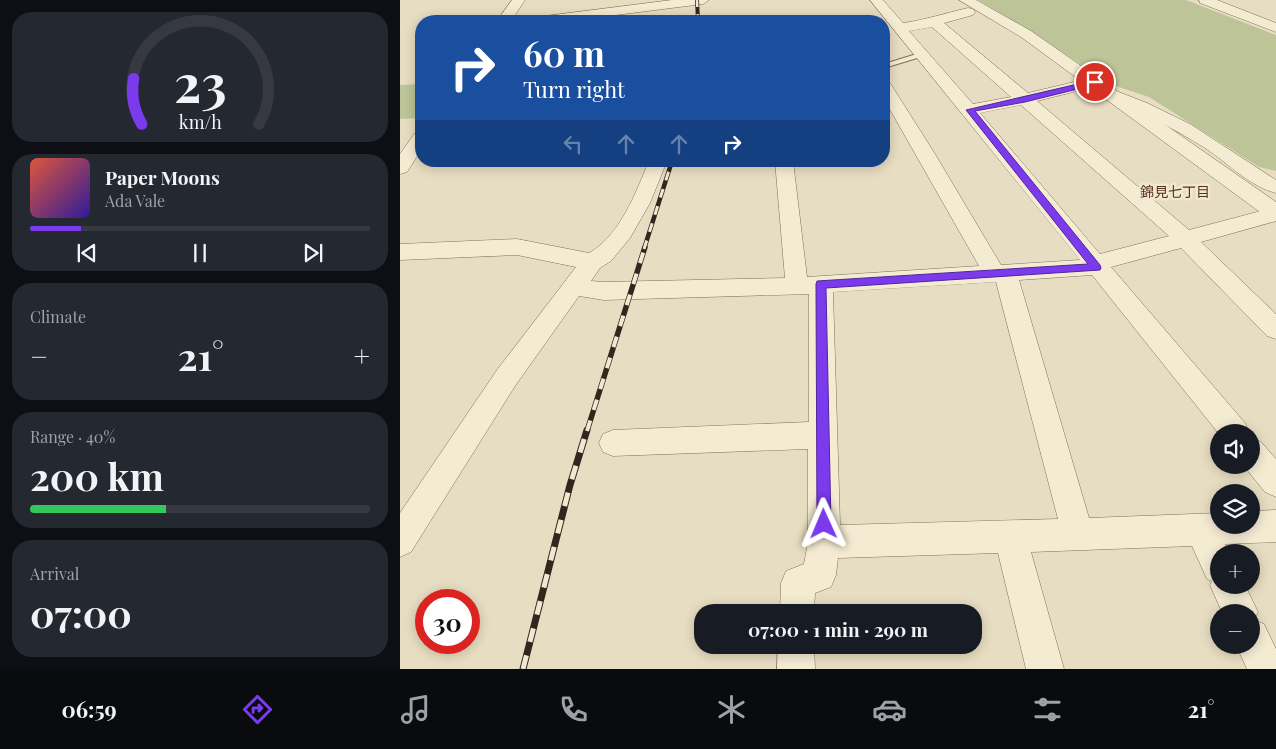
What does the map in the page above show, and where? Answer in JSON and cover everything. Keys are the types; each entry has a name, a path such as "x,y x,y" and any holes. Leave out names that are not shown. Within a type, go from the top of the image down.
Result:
{"street":[{"path":"508,15 519,0"},
{"path":"594,15 703,0"},
{"path":"876,0 889,15"},
{"path":"1205,0 1276,28"},
{"path":"900,28 935,22 972,7 1026,34 1276,214"},
{"path":"890,16 970,110 1095,266 1228,424"},
{"path":"935,22 1184,239 1276,329"},
{"path":"970,110 1095,82"},
{"path":"1111,94 1144,106 1224,153 1276,188"},
{"path":"890,96 1000,273 1078,535"},
{"path":"400,168 411,145"},
{"path":"400,252 517,247 592,262 602,259 627,227 646,192 656,167"},
{"path":"785,167 809,285 823,435 824,542 819,576 798,583 797,604"},
{"path":"574,287 604,291 809,285 1095,266 1276,214"},
{"path":"400,541 506,378 592,262"},
{"path":"613,443 823,435"},
{"path":"1260,463 1276,482"},
{"path":"824,542 1078,535 1276,526"},
{"path":"1201,529 1210,548"},
{"path":"1010,537 1045,669"},
{"path":"796,654 796,669"},
{"path":"1259,654 1266,669"}],"lane":[{"path":"890,64 923,55"}],"green space":[{"path":"978,0 1186,0 1276,35 1276,171 1259,167 1149,97 1110,84 1029,30"},
{"path":"415,84 415,118 400,119 400,85"}],"railway":[{"path":"697,0 698,15"},
{"path":"644,249 670,167"},
{"path":"587,431 645,247"},
{"path":"523,669 570,485 587,430"}],"district":[{"name":"錦見七丁目","path":"1175,191"}],"route":[{"path":"824,524 821,284 1096,268 970,110 1095,82"}]}
